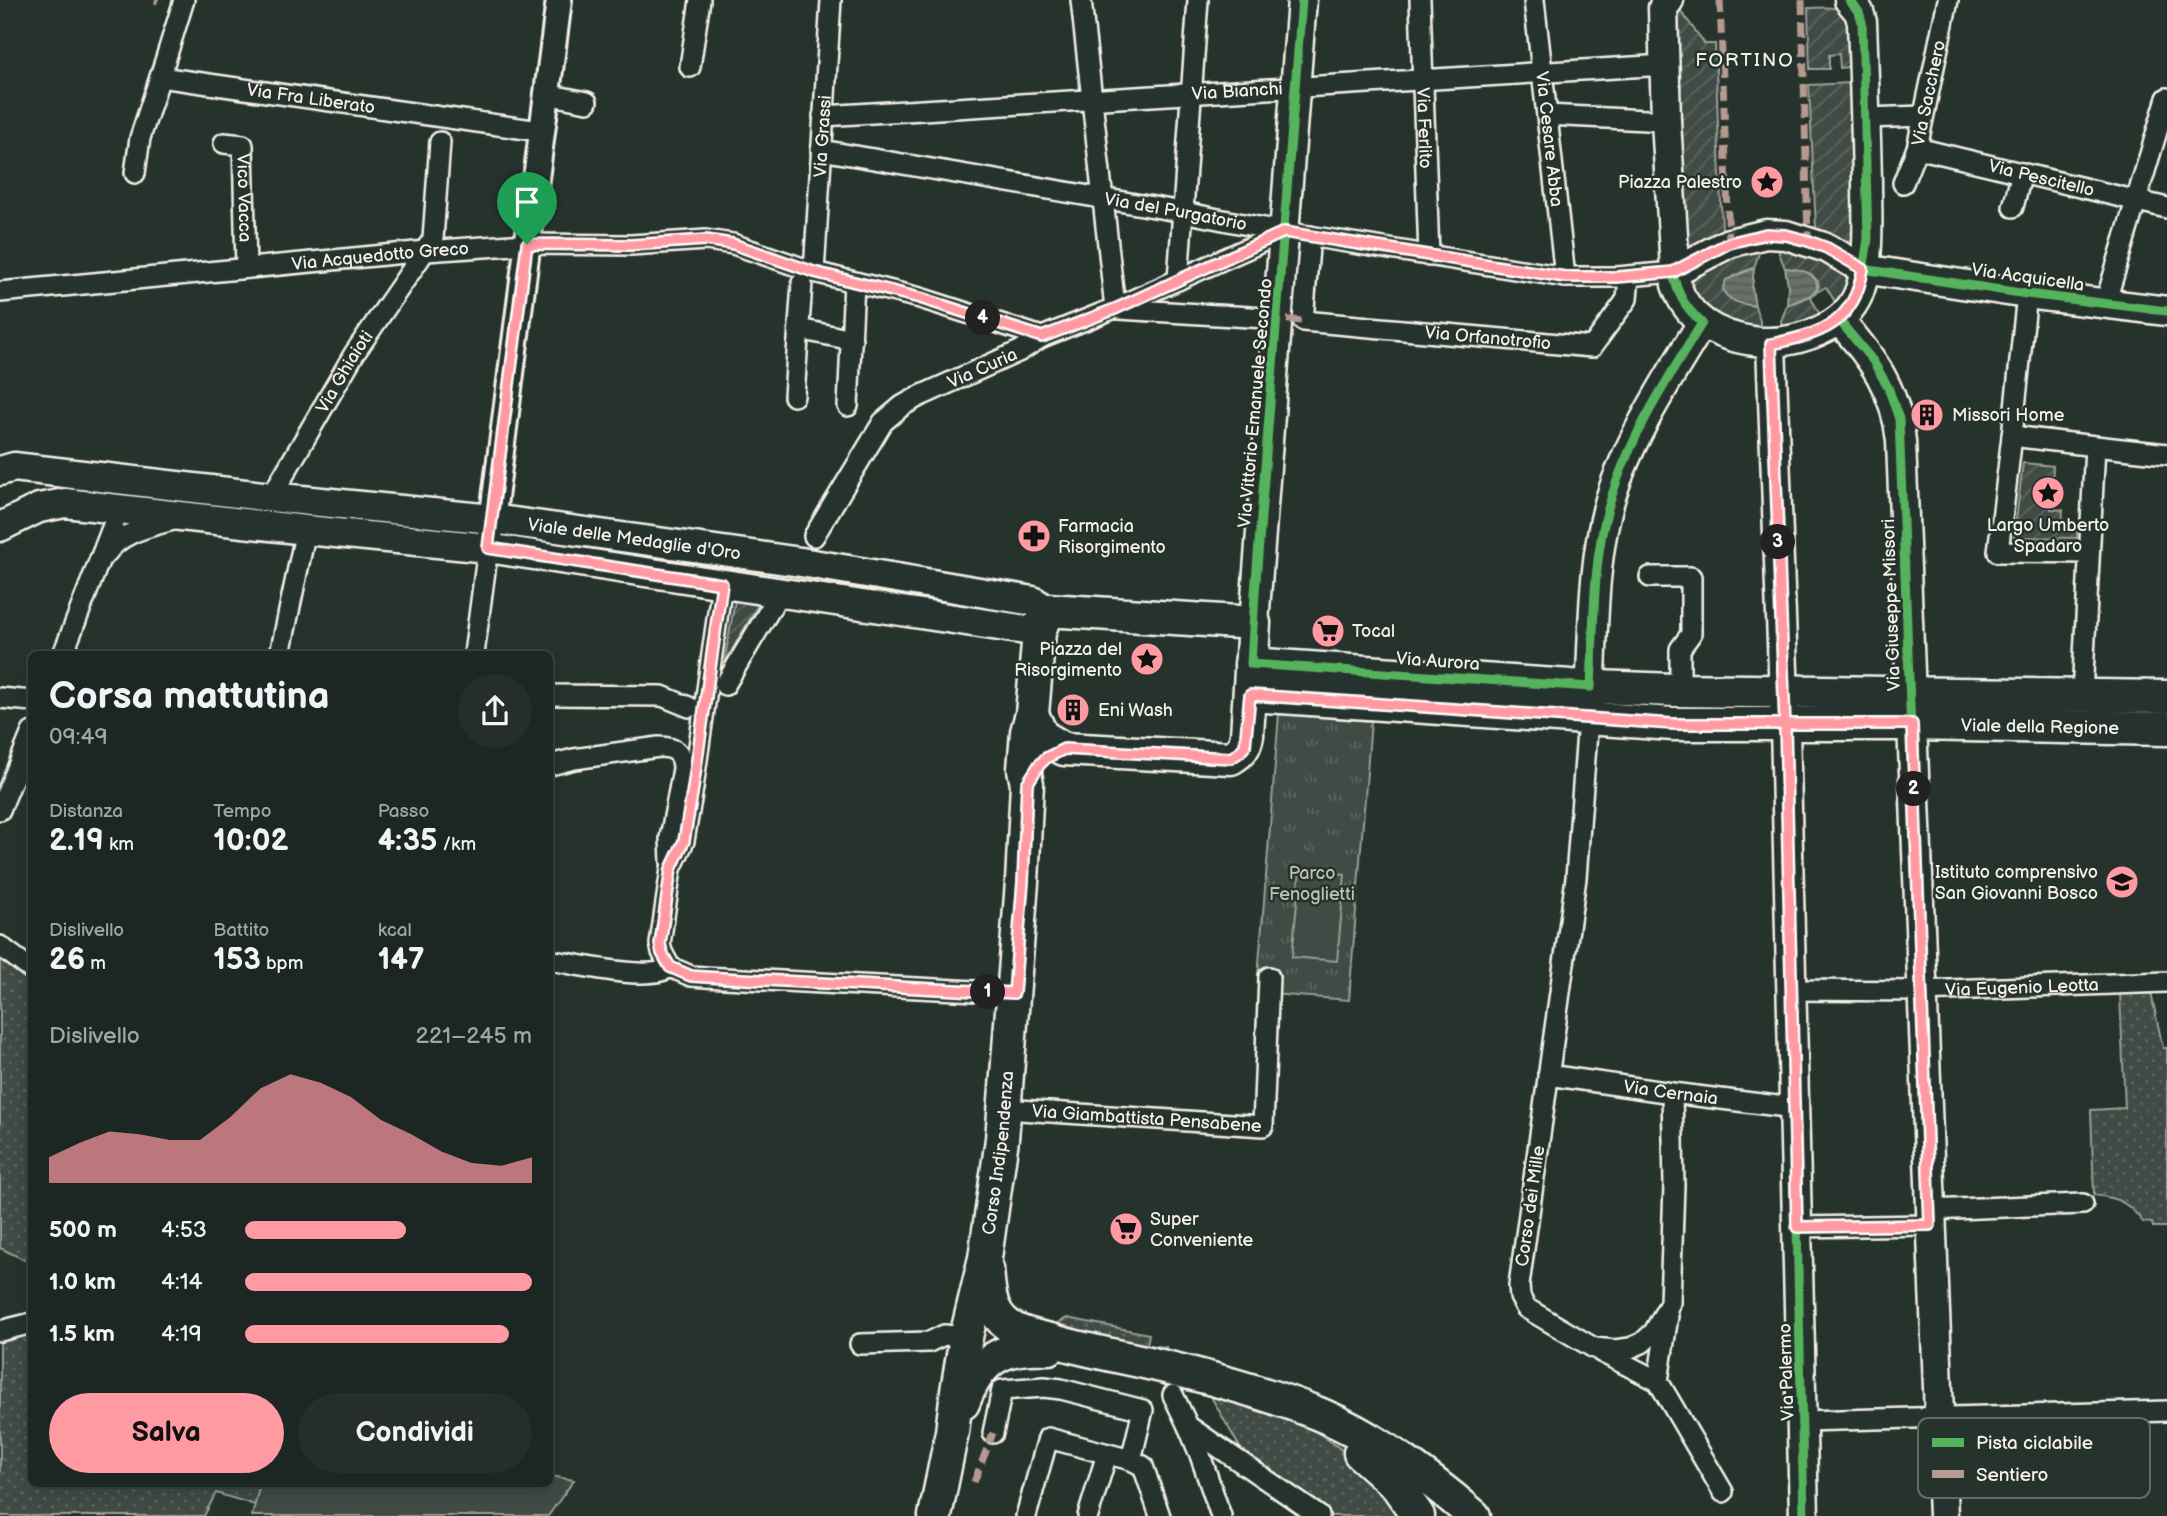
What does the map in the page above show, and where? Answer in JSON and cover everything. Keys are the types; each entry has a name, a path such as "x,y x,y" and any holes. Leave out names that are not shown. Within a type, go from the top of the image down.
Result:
{"main road":[{"name":"Via Vittorio Emanuele Secondo","path":"1254,611 1297,234 1296,87 1302,0"},
{"path":"1670,0 1664,8 1657,66 1664,273 1688,310 1697,332"},
{"path":"1697,332 1735,337 1771,352 1801,337 1845,327 1856,300 1874,271 1868,239 1873,117 1859,12 1849,0"},
{"path":"1664,273 1729,243 1766,234 1786,235 1808,241 1874,271"},
{"name":"Via Acquicella","path":"1874,271 2167,311"},
{"name":"Via Giuseppe Missori","path":"1845,327 1873,361 1888,387 1899,419 1938,1416"},
{"path":"1588,719 1598,558 1608,506 1626,458 1665,383 1697,332"},
{"name":"Via Palermo","path":"1771,352 1785,725 1804,1516"},
{"path":"0,526 27,499 32,490 30,480 5,468"},
{"name":"Viale delle Medaglie d'Oro","path":"0,526 39,508 65,503 488,548 734,586 1033,623 1033,601 750,555 492,519 5,468"},
{"path":"1032,714 1042,736 1064,749 1231,758 1245,746 1266,680 1254,611 1033,623"},
{"name":"Corso Indipendenza","path":"935,1516 953,1432 966,1337 985,1258 1005,1109 1023,882 1027,784 1024,769 1027,732 1032,714 1033,623"},
{"path":"1389,705 1392,673"},
{"name":"Via Aurora","path":"1266,680 1392,673 1591,687 1784,693 1911,709"},
{"path":"1266,680 1389,705 1673,724 1785,725 1911,709 2082,695 2167,697"},
{"path":"1482,712 1484,680"},
{"name":"Viale della Regione","path":"1911,709 2167,729"},
{"path":"1027,784 1046,758 1064,749"},
{"path":"985,1258 991,1303 1000,1319 1010,1327 1085,1350 1220,1380 1322,1415 1371,1441 1420,1472 1474,1516"},
{"path":"953,1432 975,1376 991,1359 1021,1348 1085,1350"},
{"path":"1267,1395 1345,1442 1371,1461 1397,1486 1419,1516"},
{"name":"Via Giuseppe Missori","path":"1941,1498 1942,1516"}],"street":[{"path":"135,173 140,138 184,0"},
{"path":"474,651 559,0"},
{"path":"690,67 700,0"},
{"name":"Via Grassi","path":"794,396 799,307 808,277 821,150 831,0"},
{"path":"1081,0 1115,309 1266,318"},
{"path":"1178,280 1198,0"},
{"name":"Via Ferlito","path":"1420,0 1429,256"},
{"name":"Via Cesare Abba","path":"1534,0 1565,277"},
{"name":"Via Sacchero","path":"1903,183 1917,148 1948,0"},
{"name":"Via Bianchi","path":"823,116 1657,66"},
{"name":"Via Fra Liberato","path":"160,77 541,131"},
{"path":"546,94 587,102"},
{"path":"2105,304 2167,98"},
{"path":"1547,115 1659,121"},
{"path":"1873,117 1923,116"},
{"path":"426,251 433,239 440,142"},
{"name":"Vico Vacca","path":"224,143 243,145 246,268"},
{"name":"Via Pescitello","path":"1917,148 2167,208"},
{"name":"Via del Purgatorio","path":"821,150 1297,234 1565,277 1664,273"},
{"path":"2013,207 2022,173"},
{"name":"Via Curia","path":"814,536 883,422 892,413 918,397 1020,351 1042,337 1297,234"},
{"name":"Via Orfanotrofio","path":"1297,234 1303,321 1591,347 1627,299 1629,276"},
{"name":"Via Acquedotto Greco","path":"0,292 426,251 527,244 631,245 706,240 733,244 808,277 854,283 920,298 1042,337"},
{"name":"Via Ghiaioti","path":"271,497 354,354 426,251"},
{"path":"848,406 854,283"},
{"path":"2027,294 1998,552 2089,558"},
{"path":"799,329 852,340"},
{"path":"2012,430 2095,446 2167,454"},
{"path":"2082,695 2095,446"},
{"path":"64,651 119,510"},
{"path":"97,568 108,551 123,537 187,517"},
{"path":"280,651 306,530"},
{"path":"671,869 684,841 708,691 734,586 750,555"},
{"path":"1650,577 1691,577 1691,634 1680,649 1673,724"},
{"path":"724,685 780,591"},
{"path":"553,695 662,696 689,707"},
{"path":"0,698 28,701"},
{"name":"Corso dei Mille","path":"1588,719 1576,878 1519,1284 1520,1297 1526,1308 1658,1381"},
{"path":"0,810 28,742"},
{"path":"553,764 666,747 677,751 683,762 670,838 671,869 660,944 670,967 691,976 1014,993"},
{"path":"0,946 28,967"},
{"path":"555,961 628,972 657,973 670,967"},
{"name":"Via Giambattista Pensabene","path":"1005,1109 1263,1126 1269,976"},
{"name":"Via Eugenio Leotta","path":"1791,990 1922,991 2167,982"},
{"name":"Via Cernaia","path":"1548,1075 1794,1108"},
{"path":"1672,1093 1674,1185 1670,1303 1658,1381 1723,1492"},
{"path":"1797,1227 2083,1204"},
{"path":"1594,1348 1615,1350 1642,1343 1654,1332 1670,1303"},
{"path":"0,1331 28,1325"},
{"path":"860,1345 929,1342 944,1335 966,1337"},
{"path":"993,1433 1003,1390 1044,1387 1061,1389 1143,1410 1131,1460"},
{"path":"1173,1395 1200,1455 1221,1516"},
{"path":"1803,1421 2167,1411"},
{"path":"1188,1426 1297,1510 1319,1516"},
{"path":"1026,1516 1048,1438 1131,1460 1143,1466 1160,1516"},
{"path":"1089,1515 1107,1454"}],"green space":[{"path":"1808,8 1835,8 1848,16 1849,67 1840,68 1839,54 1829,55 1829,69 1810,69"},
{"path":"1680,10 1705,44 1715,44 1722,230 1692,246 1682,243 1676,11"},
{"path":"1852,83 1859,239 1840,241 1816,229 1809,85"},
{"path":"1758,247 1759,253 1754,268 1731,278 1723,288 1731,298 1755,306 1760,329 1731,323 1696,302 1692,285 1697,274 1722,259"},
{"path":"1779,247 1802,250 1843,271 1849,282 1837,305 1826,287 1810,296 1817,290 1817,280 1805,273 1785,268"},
{"path":"1810,296 1820,315 1803,324 1782,328 1781,321 1787,305"},
{"path":"2023,463 2053,466 2051,509 2063,510 2062,525 2068,530 2077,530 2077,538 2014,537"},
{"path":"735,600 759,603 724,664"},
{"name":"Parco Fenoglietti","path":"1279,714 1371,721 1349,1000 1272,994 1273,977 1258,976"},
{"path":"1300,870 1345,874 1337,961 1292,957"},
{"path":"0,954 28,976 28,1262 0,1248"},
{"path":"2151,993 2163,1048 2167,1048 2167,1227 2153,1227 2152,1223 2143,1222 2122,1202 2094,1195 2091,1110 2125,1108 2120,994"},
{"path":"1067,1318 1149,1334 1147,1345 1166,1347 1164,1357 1054,1325"},
{"path":"28,1334 28,1487 259,1487 255,1505 216,1493 204,1516 0,1516 0,1341"},
{"path":"1212,1389 1281,1414 1318,1433 1359,1465 1407,1516 1331,1516 1247,1460 1210,1395"},
{"path":"553,1476 574,1480 548,1516 252,1516 259,1487 553,1487"}],"shaded area":[{"path":"1754,268 1752,288 1755,306 1736,302 1725,293 1723,288 1726,280"},
{"path":"1785,268 1811,275 1817,283 1817,289 1809,296 1787,305"}],"marked path":[{"path":"1720,0 1729,243"},
{"path":"1802,0 1808,241"},
{"path":"1266,318 1303,321"},
{"path":"974,1482 993,1433"}],"cycle path":[{"path":"1302,0 1251,664 1591,687 1599,549 1609,505 1638,433 1702,323 1683,300 1673,272 1729,243 1766,234 1786,235 1827,248 1863,269 2027,294 2167,311"},
{"path":"1804,1516 1797,1227 1930,1225 1899,419 1888,387 1873,361 1839,320 1856,300 1868,239 1862,22 1859,12 1849,0"}],"place":[{"name":"Piazza Palestro","path":"1767,182"},
{"name":"Missori Home","path":"1927,415"},
{"name":"Largo Umberto Spadaro","path":"2048,493"},
{"name":"Farmacia Risorgimento","path":"1034,536"},
{"name":"Tocal","path":"1328,631"},
{"name":"Piazza del Risorgimento","path":"1147,659"},
{"name":"Eni Wash","path":"1073,710"},
{"name":"Istituto comprensivo San Giovanni Bosco","path":"2122,882"},
{"name":"Super Conveniente","path":"1126,1229"}],"district":[{"name":"FORTINO","path":"1745,59"}],"route":[{"path":"527,244 488,548 722,584 684,841 671,869 660,932 662,953 670,967 691,976 1014,993 1027,784 1039,765 1046,758 1064,749 1231,758 1245,746 1250,695 1673,724 1785,725 1912,724 1930,1225 1797,1227 1785,725 1771,344 1801,337 1839,320 1856,300 1863,269 1827,248 1786,235 1766,234 1729,243 1673,272 1617,277 1565,277 1284,232 1115,309 1042,337 920,298 814,272 733,244 706,240 631,245 527,244"}]}
